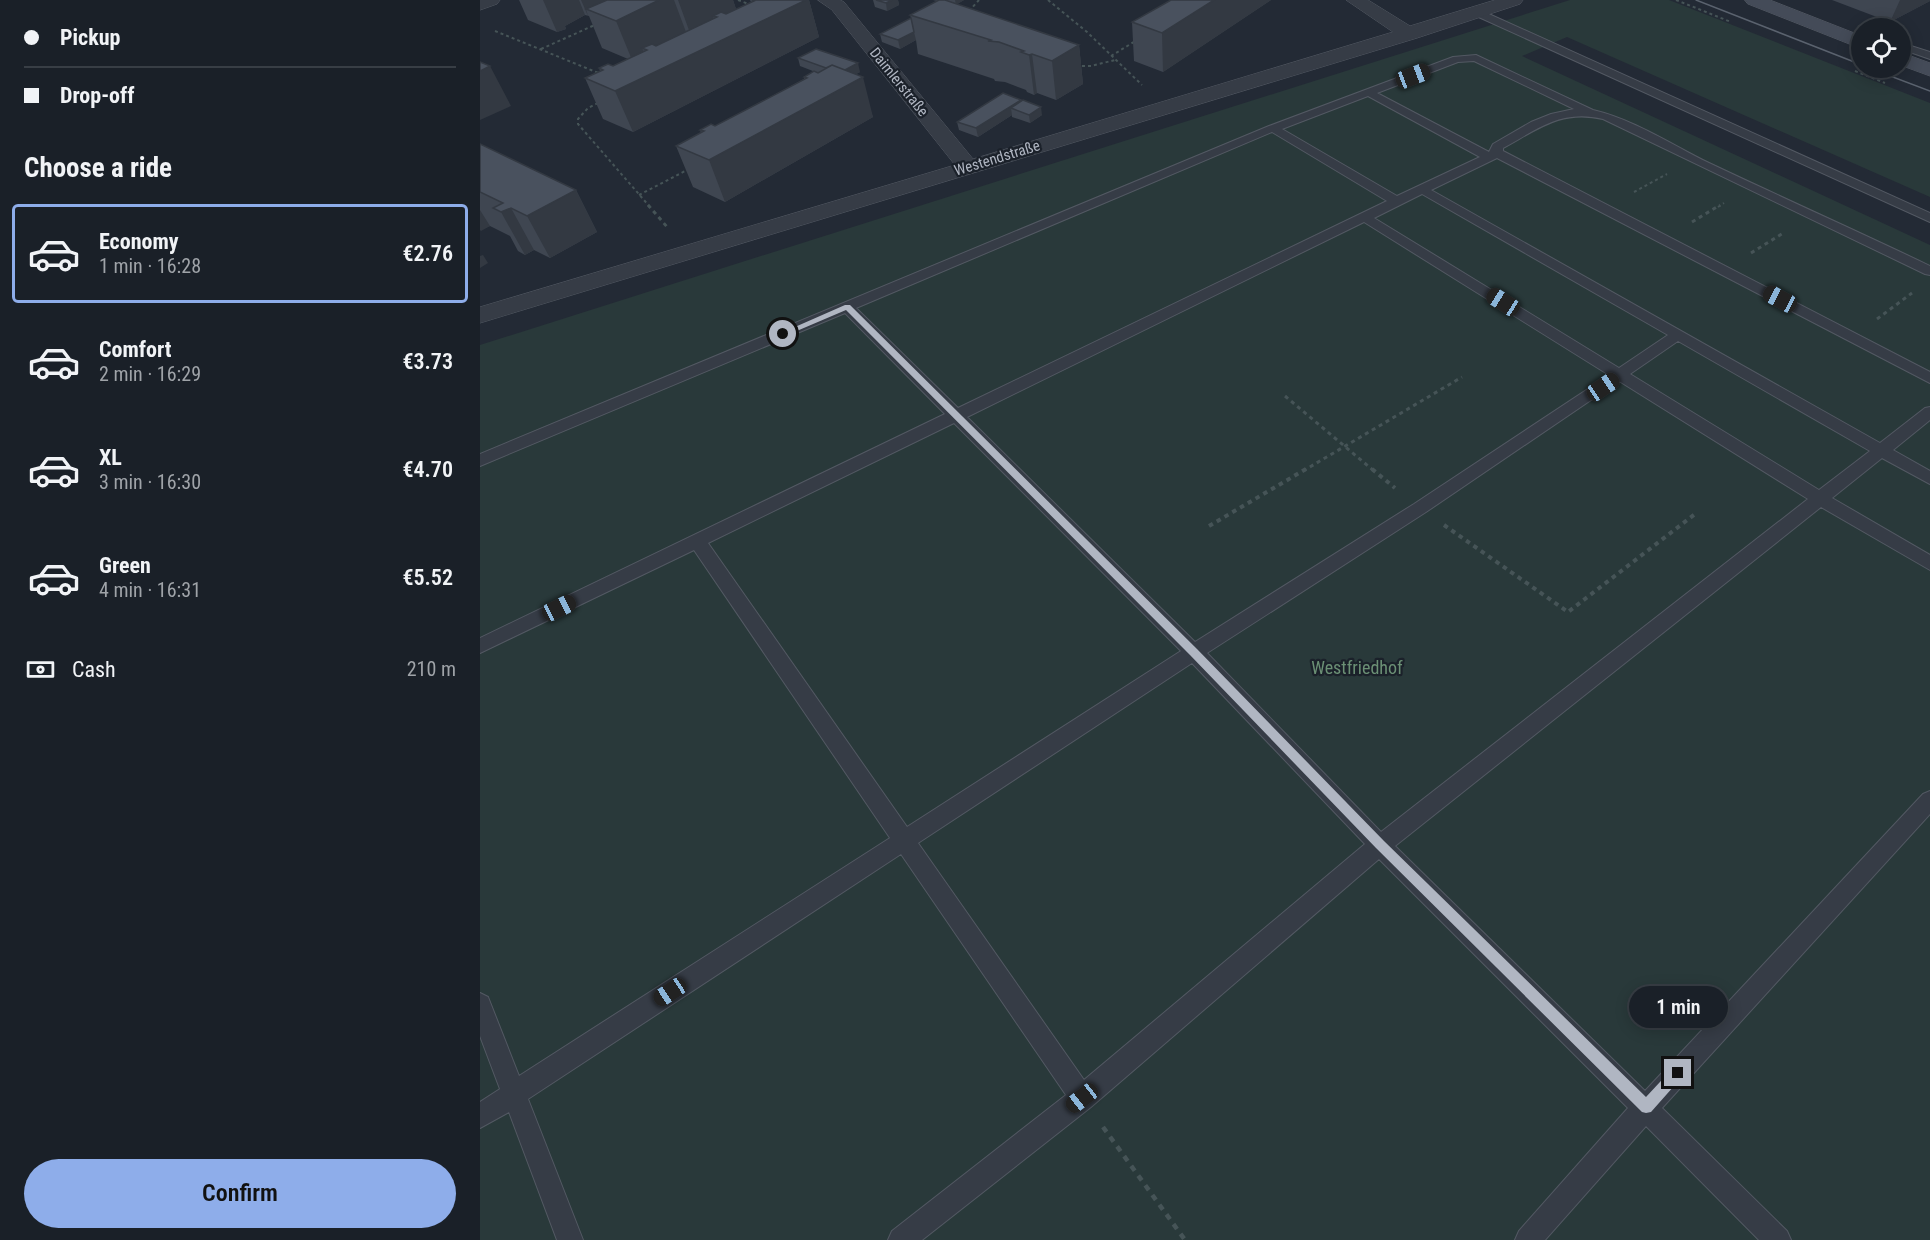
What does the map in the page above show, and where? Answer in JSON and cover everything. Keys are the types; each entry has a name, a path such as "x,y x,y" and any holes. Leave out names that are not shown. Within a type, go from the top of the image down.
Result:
{"main road":[{"path":"1754,0 1851,39"},
{"path":"1911,57 1930,70"}],"street":[{"path":"480,5 491,0"},
{"path":"782,16 815,0"},
{"name":"Daimlerstraße","path":"827,0 838,6 968,167"},
{"path":"1355,0 1410,34"},
{"name":"Westendstraße","path":"480,315 1410,34 1514,0"}],"lane":[{"path":"1476,12 1930,218"},
{"path":"1911,54 1930,56"},
{"path":"480,460 1272,128 1457,59 1476,58 1593,113"},
{"path":"1368,92 1605,208 1930,378"},
{"path":"480,646 1493,155 1497,146 1554,117 1578,111 1614,119 1694,160 1930,272"},
{"path":"1272,128 1396,201"},
{"path":"1421,189 1930,478"},
{"path":"1364,217 1821,499 1930,563"},
{"path":"847,307 955,417 1194,652 1380,845 1778,1240"},
{"path":"480,1116 1194,652 1420,508 1678,335"},
{"path":"901,1240 1082,1098 1380,845 1930,412"},
{"path":"697,541 1082,1098"},
{"path":"1528,1240 1646,1107 1930,800"},
{"path":"480,1005 570,1240"}],"path":[{"path":"738,0 782,16"},
{"path":"964,18 979,0"},
{"path":"1048,0 1087,32 1167,108"},
{"path":"540,50 604,21"},
{"path":"490,29 601,74"},
{"path":"1111,56 1141,37"},
{"path":"1067,65 1091,66 1115,60"},
{"path":"606,100 582,113 578,124 689,252"},
{"path":"1605,208 1694,160"},
{"path":"639,195 691,168"},
{"path":"1663,239 1751,187"},
{"path":"1725,270 1812,215"},
{"path":"1853,338 1913,292"},
{"path":"1209,526 1462,377"},
{"path":"1285,396 1420,508 1568,612 1695,514"},
{"path":"1082,1098 1185,1240"}],"green space":[{"name":"Westfriedhof","path":"1570,0 1669,0 1851,72 1851,78 1867,78 1930,103 1930,197 1567,37 1522,56 1930,245 1930,1240 480,1240 480,345"}],"building":[{"path":"607,0 659,0 616,21 586,9"},
{"path":"752,0 806,0 615,91 585,78 603,70 599,68 608,64 613,66 647,50 642,48 652,44 656,46 717,17 713,16 721,12 726,14 754,1"},
{"path":"876,0 892,0 886,3"},
{"path":"939,0 945,0 1079,45 1052,61 910,15"},
{"path":"1171,0 1214,0 1162,33 1132,22"},
{"path":"911,18 914,32 898,40 880,34"},
{"path":"816,49 858,63 845,70 832,65 826,68 798,58"},
{"path":"480,62 490,66 480,71"},
{"path":"832,65 863,77 709,160 676,146 704,131 700,130 711,124 715,126 807,78 804,77 814,71 818,73"},
{"path":"1003,93 1021,100 976,128 957,122"},
{"path":"1023,100 1041,107 1029,115 1011,108"},
{"path":"480,144 576,190 527,216 511,208 501,212 493,208 503,203 480,192"}],"tram line":[{"path":"1696,0 1851,61"},
{"path":"1896,78 1930,91"}],"route":[{"path":"783,334 847,307 955,417 1194,652 1380,845 1646,1107 1678,1073"}]}
